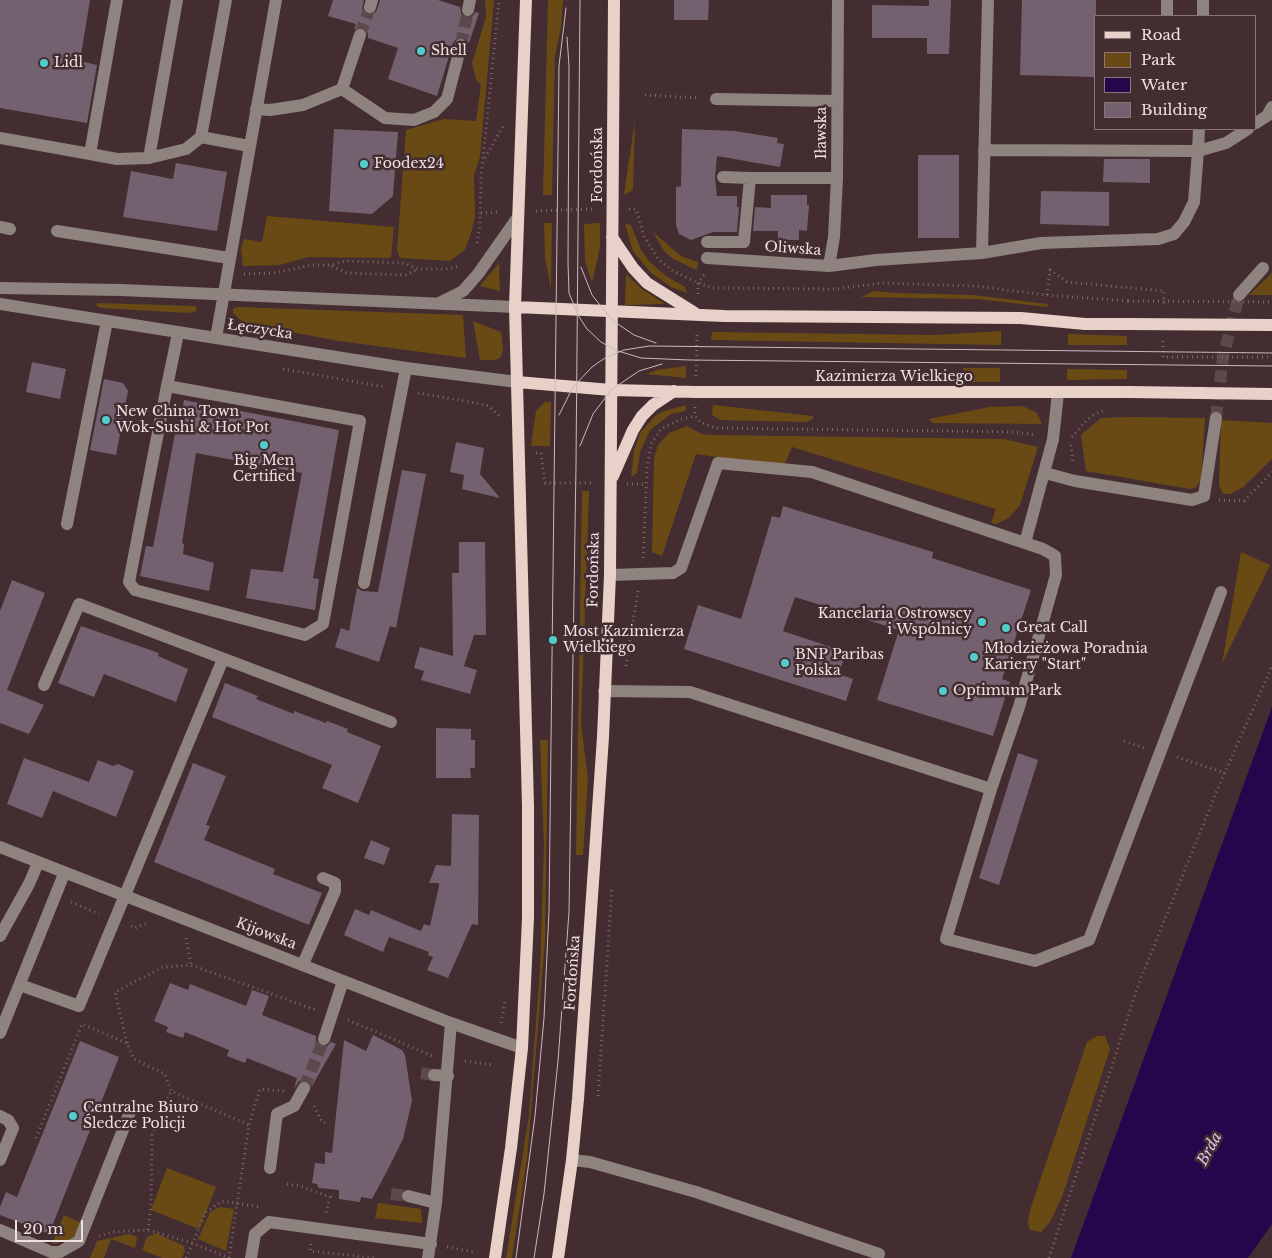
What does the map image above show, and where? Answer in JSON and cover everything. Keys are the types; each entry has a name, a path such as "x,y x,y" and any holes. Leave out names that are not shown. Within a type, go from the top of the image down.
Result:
{"main road":[{"path":"495,1258 511,1148 522,1048 529,861 515,307 526,0"},
{"name":"Fordońska","path":"558,1258 572,1160 594,886 610,575 614,0"},
{"path":"612,237 633,268 647,283 698,315"},
{"path":"515,307 698,315 1021,318 1085,324 1272,325"},
{"name":"Kazimierza Wielkiego","path":"517,382 611,390 1272,394"},
{"path":"610,483 637,423 653,405 674,391"}],"street":[{"path":"90,154 118,0"},
{"path":"149,158 177,0"},
{"path":"0,138 117,159 149,158 186,149 201,137 226,0"},
{"path":"216,338 276,0"},
{"name":"Iławska","path":"829,266 834,237 837,178 838,0"},
{"path":"982,253 988,0"},
{"path":"1167,0 1167,15"},
{"path":"1203,0 1203,15"},
{"path":"256,109 270,110 303,105 342,89 360,35"},
{"path":"342,89 385,118 414,120 434,112 447,99 461,45"},
{"path":"716,99 837,101"},
{"path":"1257,123 1267,116 1272,107"},
{"name":"Oliwska","path":"707,258 829,266 876,260 982,253 1041,243 1158,240 1174,234 1184,222 1194,202 1199,130"},
{"path":"984,150 1198,151 1226,143 1246,130"},
{"path":"201,137 249,146"},
{"path":"723,177 837,178"},
{"path":"707,242 744,242 750,178"},
{"path":"437,304 462,291 494,253 518,217"},
{"path":"57,230 229,258"},
{"path":"1239,295 1264,268"},
{"path":"0,288 223,294 515,307"},
{"name":"Łęczycka","path":"0,304 406,368 517,382"},
{"path":"67,524 107,321"},
{"path":"167,386 360,420 323,624 305,634 135,590 129,582 167,386 178,332"},
{"path":"364,583 406,368"},
{"path":"1026,543 1053,439 1058,393"},
{"path":"1045,473 1075,481 1192,500 1204,496 1216,418"},
{"path":"610,575 673,573 681,568 718,463 812,472 1026,543 1055,556 1056,574 1019,707 991,789 946,939 1035,961 1088,940 1221,592"},
{"path":"44,685 79,604 391,722"},
{"path":"20,985 78,1006 222,659"},
{"path":"604,691 690,692 991,789"},
{"name":"Kijowska","path":"0,847 64,874 303,964 451,1023 522,1048"},
{"path":"0,936 29,884 38,862"},
{"path":"0,1033 64,874"},
{"path":"303,964 335,891 335,883 323,878"},
{"path":"324,1039 343,981"},
{"path":"428,1258 436,1203 451,1023"},
{"path":"434,1074 448,1076"},
{"path":"270,1168 277,1114 294,1106 304,1088"},
{"path":"0,1230 51,1252 65,1250 79,1241 132,1107"},
{"path":"0,1116 8,1120 12,1128 0,1160"},
{"path":"572,1160 590,1162 696,1192 879,1254"},
{"path":"408,1196 436,1203"},
{"path":"251,1258 255,1234 269,1222 431,1244"}],"path":[{"path":"474,250 478,237 481,212 481,178 499,0"},
{"path":"645,95 716,99"},
{"path":"544,210 600,209"},
{"path":"636,209 644,236 654,254 674,271 713,288 835,289 881,282 976,286 1047,295 1128,301 1272,302"},
{"path":"481,212 491,212"},
{"path":"246,274 275,273 346,261 404,263 418,268 444,269 458,267 464,263"},
{"path":"331,265 347,273 406,275 418,268"},
{"path":"1047,295 1050,270 1067,282 1164,291"},
{"path":"698,296 698,283 706,272"},
{"path":"696,378 697,332"},
{"path":"1163,357 1272,357"},
{"path":"279,368 476,403 496,410 501,418"},
{"path":"1070,442 1073,434 1095,414 1112,411"},
{"path":"645,549 648,454 651,444 661,429 680,419 695,416 703,424 715,428 1015,432 1040,436"},
{"path":"518,452 541,453 545,483 610,483"},
{"path":"1204,496 1233,502 1244,501 1272,472"},
{"path":"1049,1258 1139,983 1225,773 1272,666"},
{"path":"1124,741 1148,749"},
{"path":"1195,763 1225,773"},
{"path":"56,896 135,928 149,923"},
{"path":"177,934 186,938 191,965"},
{"path":"148,1230 151,1206 152,1135 171,1092 166,1074 134,1059 127,1043 115,992 163,966 191,965 303,1007 333,1014 435,1057 494,1065"},
{"path":"36,1138 82,1024 127,1043"},
{"path":"171,1092 249,1125"},
{"path":"287,1184 300,1186 330,1197 326,1216"},
{"path":"96,1238 112,1232 148,1230 192,1243 229,1258"},
{"path":"186,1258 192,1243"}],"green space":[{"path":"485,0 494,0 480,157 474,175 475,217 472,230 465,250 450,261 400,258 397,250 406,130 444,119 476,121 481,84 476,80 472,63 486,17"},
{"path":"548,0 563,0 561,27 555,56 552,195 543,195"},
{"path":"635,121 633,190 624,195 629,160"},
{"path":"267,216 394,227 391,258 309,257 279,265 243,266 241,248 244,239 262,242"},
{"path":"544,223 552,223 551,290 545,257"},
{"path":"600,223 600,247 592,283 585,261 584,224"},
{"path":"625,224 631,225 641,250 650,262 666,276 685,287 687,293 671,287 650,272 633,251"},
{"path":"653,232 681,256 698,262 697,270 673,259 664,251"},
{"path":"499,263 500,291 480,286 490,274"},
{"path":"1272,272 1272,295 1249,295 1271,274"},
{"path":"626,274 642,289 665,304 625,305"},
{"path":"874,291 973,295 1048,304 1048,307 976,299 861,297"},
{"path":"98,303 195,306 197,311 188,313 102,308 96,306"},
{"path":"237,307 463,315 466,358 339,341 248,324 233,313 233,309"},
{"path":"473,321 501,332 503,351 501,357 495,360 480,360"},
{"path":"1001,331 1001,345 711,340 712,332 936,335"},
{"path":"1068,334 1127,336 1127,345 1068,345"},
{"path":"686,366 686,378 646,374 657,370"},
{"path":"963,368 1000,368 1000,382 963,382"},
{"path":"1067,369 1127,370 1127,379 1067,380"},
{"path":"545,402 551,402 550,446 531,446 536,411"},
{"path":"686,405 686,411 671,414 650,430 640,452 637,473 631,477 634,451 640,433 655,416"},
{"path":"713,405 813,416 813,419 806,422 720,420 712,415"},
{"path":"1023,406 1037,413 1042,424 932,423 929,419 989,407"},
{"path":"1101,418 1205,418 1201,480 1196,487 1190,489 1086,471 1081,435"},
{"path":"1221,420 1272,423 1272,459 1242,488 1230,494 1223,494 1219,485"},
{"path":"687,426 702,434 712,435 1004,439 1038,447 1020,505 1009,518 996,524 991,523 996,509 792,447 784,466 696,454 662,556 652,552 654,458 658,445 669,433"},
{"path":"582,491 589,491 581,725 588,779 583,855 576,855"},
{"path":"1241,552 1270,565 1222,664"},
{"path":"540,740 548,740 545,942 527,1159 512,1258 506,1258 529,1115 540,969 544,845"},
{"path":"1097,1036 1105,1036 1110,1049 1062,1197 1050,1222 1041,1232 1030,1230 1028,1222 1030,1210 1087,1042"},
{"path":"167,1168 216,1187 199,1229 151,1210"},
{"path":"378,1203 421,1209 422,1223 375,1218"},
{"path":"220,1207 234,1209 226,1251 198,1239 210,1212"},
{"path":"64,1215 82,1223 71,1240 52,1244"},
{"path":"156,1233 184,1246 185,1251 182,1258 162,1258 142,1250 147,1237"},
{"path":"129,1234 137,1237 135,1248 111,1239 104,1258 90,1258 97,1241"}],"water":[{"name":"Brda","path":"1272,707 1272,1224 1248,1258 1071,1258"}],"building":[{"name":"Lidl","path":"0,0 90,0 80,61 97,65 87,123 0,108"},
{"name":"Shell","path":"333,0 364,0 362,9 368,15 376,12 380,0 438,0 460,7 461,13 466,18 471,17 476,12 479,13 469,43 463,37 456,39 453,43 437,96 388,79 398,48 368,38 368,33 363,28 354,29 356,24 328,16"},
{"path":"674,0 709,0 708,20 674,20"},
{"path":"929,0 951,0 949,54 927,54 927,38 872,38 872,5 929,6"},
{"path":"1022,0 1096,0 1096,15 1094,15 1094,77 1020,75"},
{"name":"Foodex24","path":"334,129 398,132 393,196 372,214 329,211"},
{"path":"682,129 735,131 778,138 777,143 784,144 780,167 717,156 715,177 717,196 737,196 737,207 739,207 737,232 713,232 691,240 679,234 676,225 676,187 681,186"},
{"path":"918,155 959,155 959,238 918,238"},
{"path":"1104,159 1150,159 1150,183 1103,182"},
{"path":"176,163 227,172 217,231 123,217 131,171 173,179"},
{"path":"1041,191 1109,192 1109,226 1040,224"},
{"path":"771,195 807,195 807,205 809,205 807,231 799,230 799,240 778,240 778,231 753,231 755,207 771,208"},
{"path":"32,362 66,369 60,399 26,392"},
{"name":"New China Town Wok-Sushi & Hot Pot","path":"104,379 123,383 128,391 116,455 90,450"},
{"path":"184,400 339,430 313,578 319,579 315,610 246,598 251,569 283,572 302,473 196,453 182,543 184,544 183,554 214,563 209,591 140,576 146,546 153,547 176,429 178,429"},
{"path":"456,442 484,448 480,474 500,498 462,489 464,475 450,472"},
{"path":"402,470 426,474 396,628 390,626 379,662 335,647 341,628 349,631 357,588 362,591 378,592"},
{"path":"783,506 933,552 932,558 1031,590 1002,679 1010,682 993,736 877,700 899,630 795,597 783,631 846,652 839,674 853,679 846,701 684,649 698,605 741,619 772,516 780,518"},
{"path":"459,542 485,542 486,635 474,635 464,666 477,670 470,694 421,680 424,671 414,668 420,647 453,656 452,573 459,573"},
{"path":"12,580 45,593 7,690 44,705 29,734 0,723 0,611"},
{"path":"81,626 159,653 158,656 188,669 176,702 104,674 94,697 58,683"},
{"path":"225,683 258,696 256,699 294,714 294,711 348,729 347,732 381,746 358,803 322,788 332,765 212,717"},
{"path":"436,728 471,729 471,740 475,740 475,768 470,768 471,778 436,778"},
{"path":"1018,753 1038,760 999,885 979,878"},
{"path":"24,758 89,782 98,760 113,766 118,764 134,771 116,817 53,791 42,818 7,804"},
{"path":"193,763 226,776 206,825 210,826 204,840 275,869 273,874 322,893 309,925 154,862"},
{"path":"452,814 479,815 478,925 472,924 448,978 427,970 433,957 428,955 429,952 389,937 383,952 344,935 355,909 369,915 371,910 421,931 424,924 430,926 439,883 429,883 436,865 451,866"},
{"path":"371,840 390,848 384,865 364,858"},
{"path":"170,983 188,990 190,984 246,1006 252,990 269,996 262,1015 316,1036 316,1041 321,1047 326,1047 331,1042 336,1044 312,1086 308,1081 303,1080 299,1081 294,1089 297,1078 247,1058 245,1063 227,1056 229,1050 185,1032 183,1038 166,1032 168,1027 154,1021"},
{"path":"373,1035 402,1050 405,1055 412,1101 403,1139 387,1171 372,1199 361,1197 360,1202 339,1199 339,1190 319,1188 317,1184 312,1183 315,1163 325,1164 325,1152 332,1153 344,1040 366,1051"},
{"name":"Centralne Biuro Śledcze Policji","path":"80,1041 119,1057 49,1234 0,1215 0,1207 6,1192 17,1197"}],"tunnel":[{"path":"360,35 370,7"},
{"path":"461,45 468,10"},
{"path":"1216,418 1223,357 1239,295"},
{"path":"304,1088 324,1039"},
{"path":"421,1073 434,1075"},
{"path":"391,1194 408,1196"}],"tram line":[{"path":"534,1258 544,1194 558,1061 569,912 576,465 580,0"},
{"path":"516,1258 535,1116 544,1018 549,911 559,66 566,8"},
{"path":"567,37 569,66 569,293 578,315 587,329 601,342 615,350 641,358 689,360 1272,366"},
{"path":"581,267 592,295 612,320 634,335 656,343"},
{"path":"559,415 573,387 592,367 605,358 624,350 649,346 1272,353"},
{"path":"580,446 593,414 611,390 639,371 662,364"}],"place":[{"name":"Shell","path":"421,51"},
{"name":"Lidl","path":"44,63"},
{"name":"Foodex24","path":"364,164"},
{"name":"New China Town Wok-Sushi & Hot Pot","path":"106,420"},
{"name":"Big Men Certified","path":"264,445"},
{"name":"Kancelaria Ostrowscy i Wspólnicy","path":"982,622"},
{"name":"Great Call","path":"1006,628"},
{"name":"Most Kazimierza Wielkiego","path":"553,640"},
{"name":"Młodzieżowa Poradnia Kariery \"Start\"","path":"974,657"},
{"name":"BNP Paribas Polska","path":"785,663"},
{"name":"Optimum Park","path":"943,691"},
{"name":"Centralne Biuro Śledcze Policji","path":"73,1116"}]}
